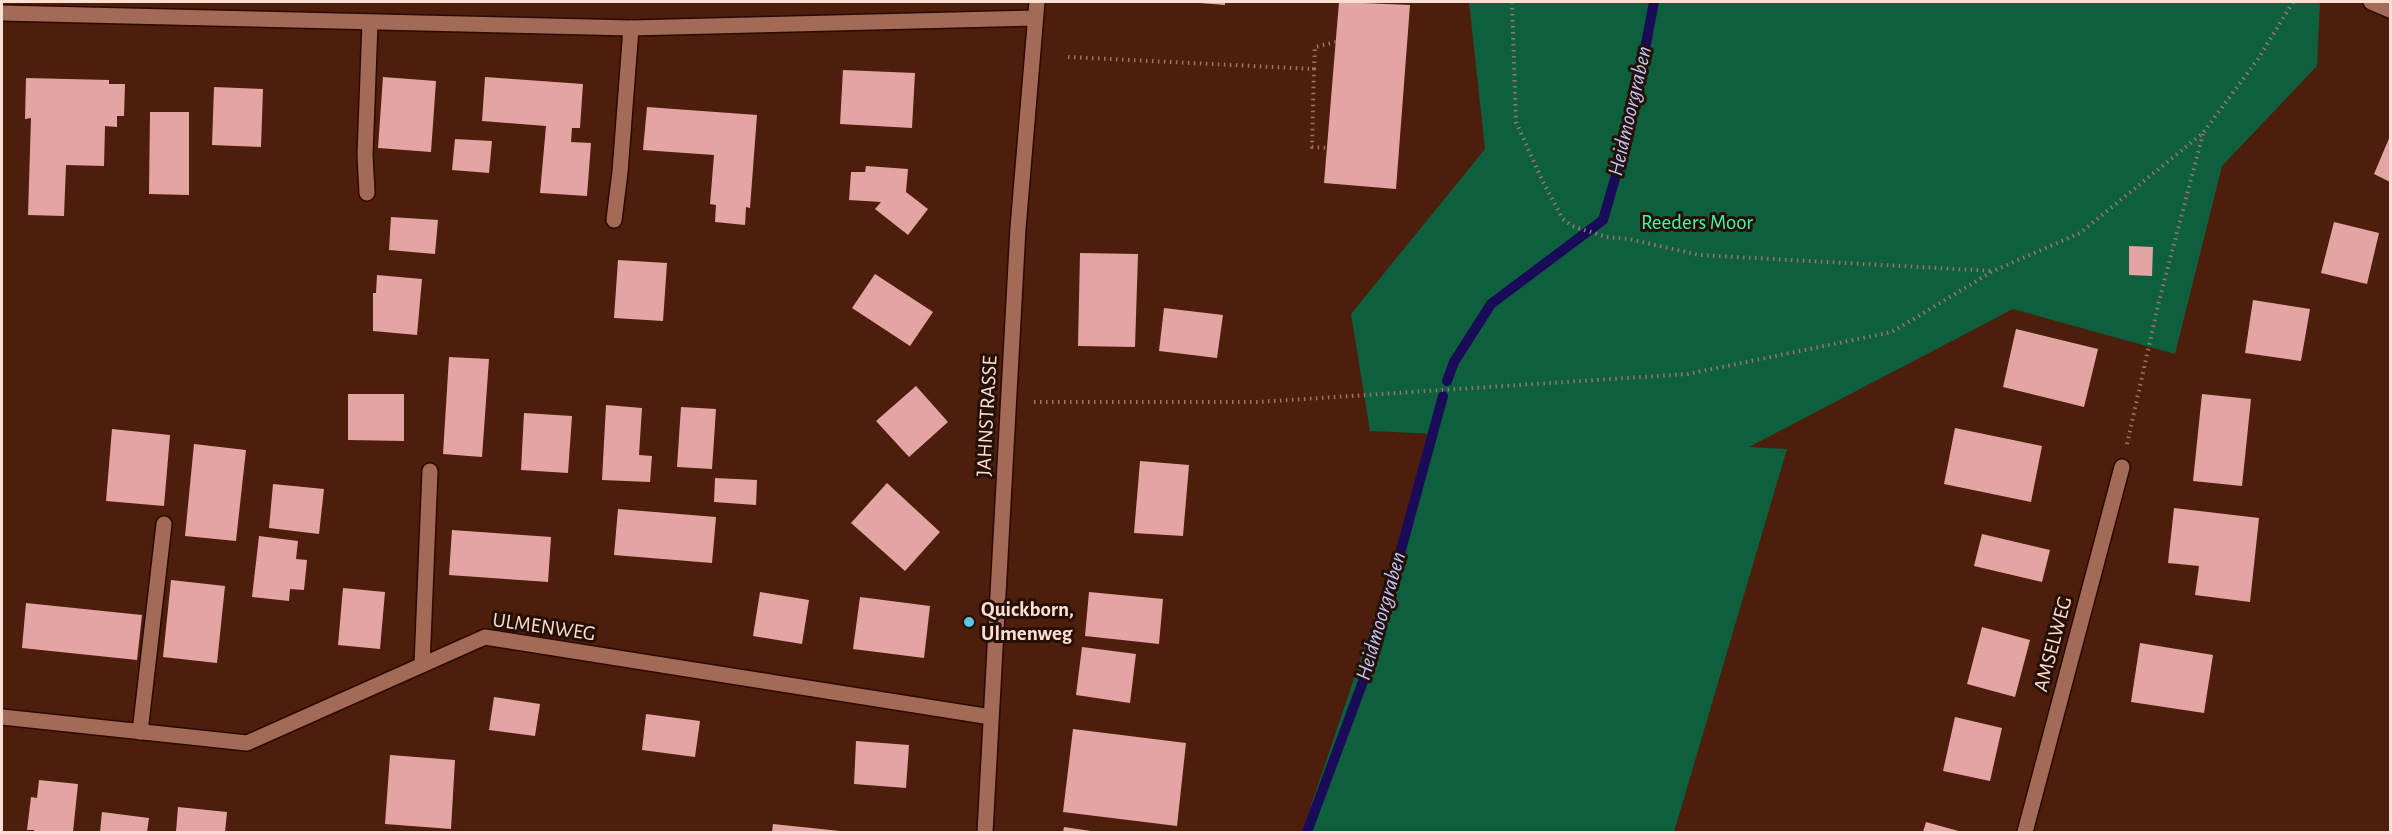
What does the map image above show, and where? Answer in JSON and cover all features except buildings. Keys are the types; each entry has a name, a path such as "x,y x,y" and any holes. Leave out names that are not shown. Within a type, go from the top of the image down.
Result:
{"street":[{"name":"JAHNSTRASSE","path":"985,832 1018,240 1036,2"},
{"path":"2371,2 2391,10"},
{"path":"2,13 370,24 631,28 1035,18"},
{"path":"367,193 365,155 370,24"},
{"path":"614,220 631,28"},
{"name":"AMSELWEG","path":"2025,832 2122,467"},
{"path":"422,665 430,471"},
{"path":"140,732 164,524"},
{"name":"ULMENWEG","path":"2,717 247,743 485,638 991,717"}],"path":[{"path":"1512,2 1516,122 1543,182 1563,219 1600,236 1700,255 1993,272"},
{"path":"1030,402 1258,402 1688,374 1892,332 1993,272 2080,234 2203,133 2258,59 2293,2"},
{"path":"1327,148 1312,147 1314,69 1316,47 1336,42"},
{"path":"1068,57 1314,69"},
{"path":"2122,467 2160,301 2203,133"}],"green space":[{"name":"Reeders Moor","path":"1469,2 2320,2 2317,66 2222,166 2175,354 2013,309 1749,447 1787,449 1674,832 1302,832 1437,434 1370,431 1351,314 1485,149"}],"waterway":[{"name":"Heidmoorgraben","path":"1447,381 1454,362 1491,304 1603,220 1630,127 1654,2"},
{"name":"Heidmoorgraben","path":"1307,832 1371,660 1443,396"}],"place":[{"name":"Quickborn, Ulmenweg","path":"969,622"}]}
